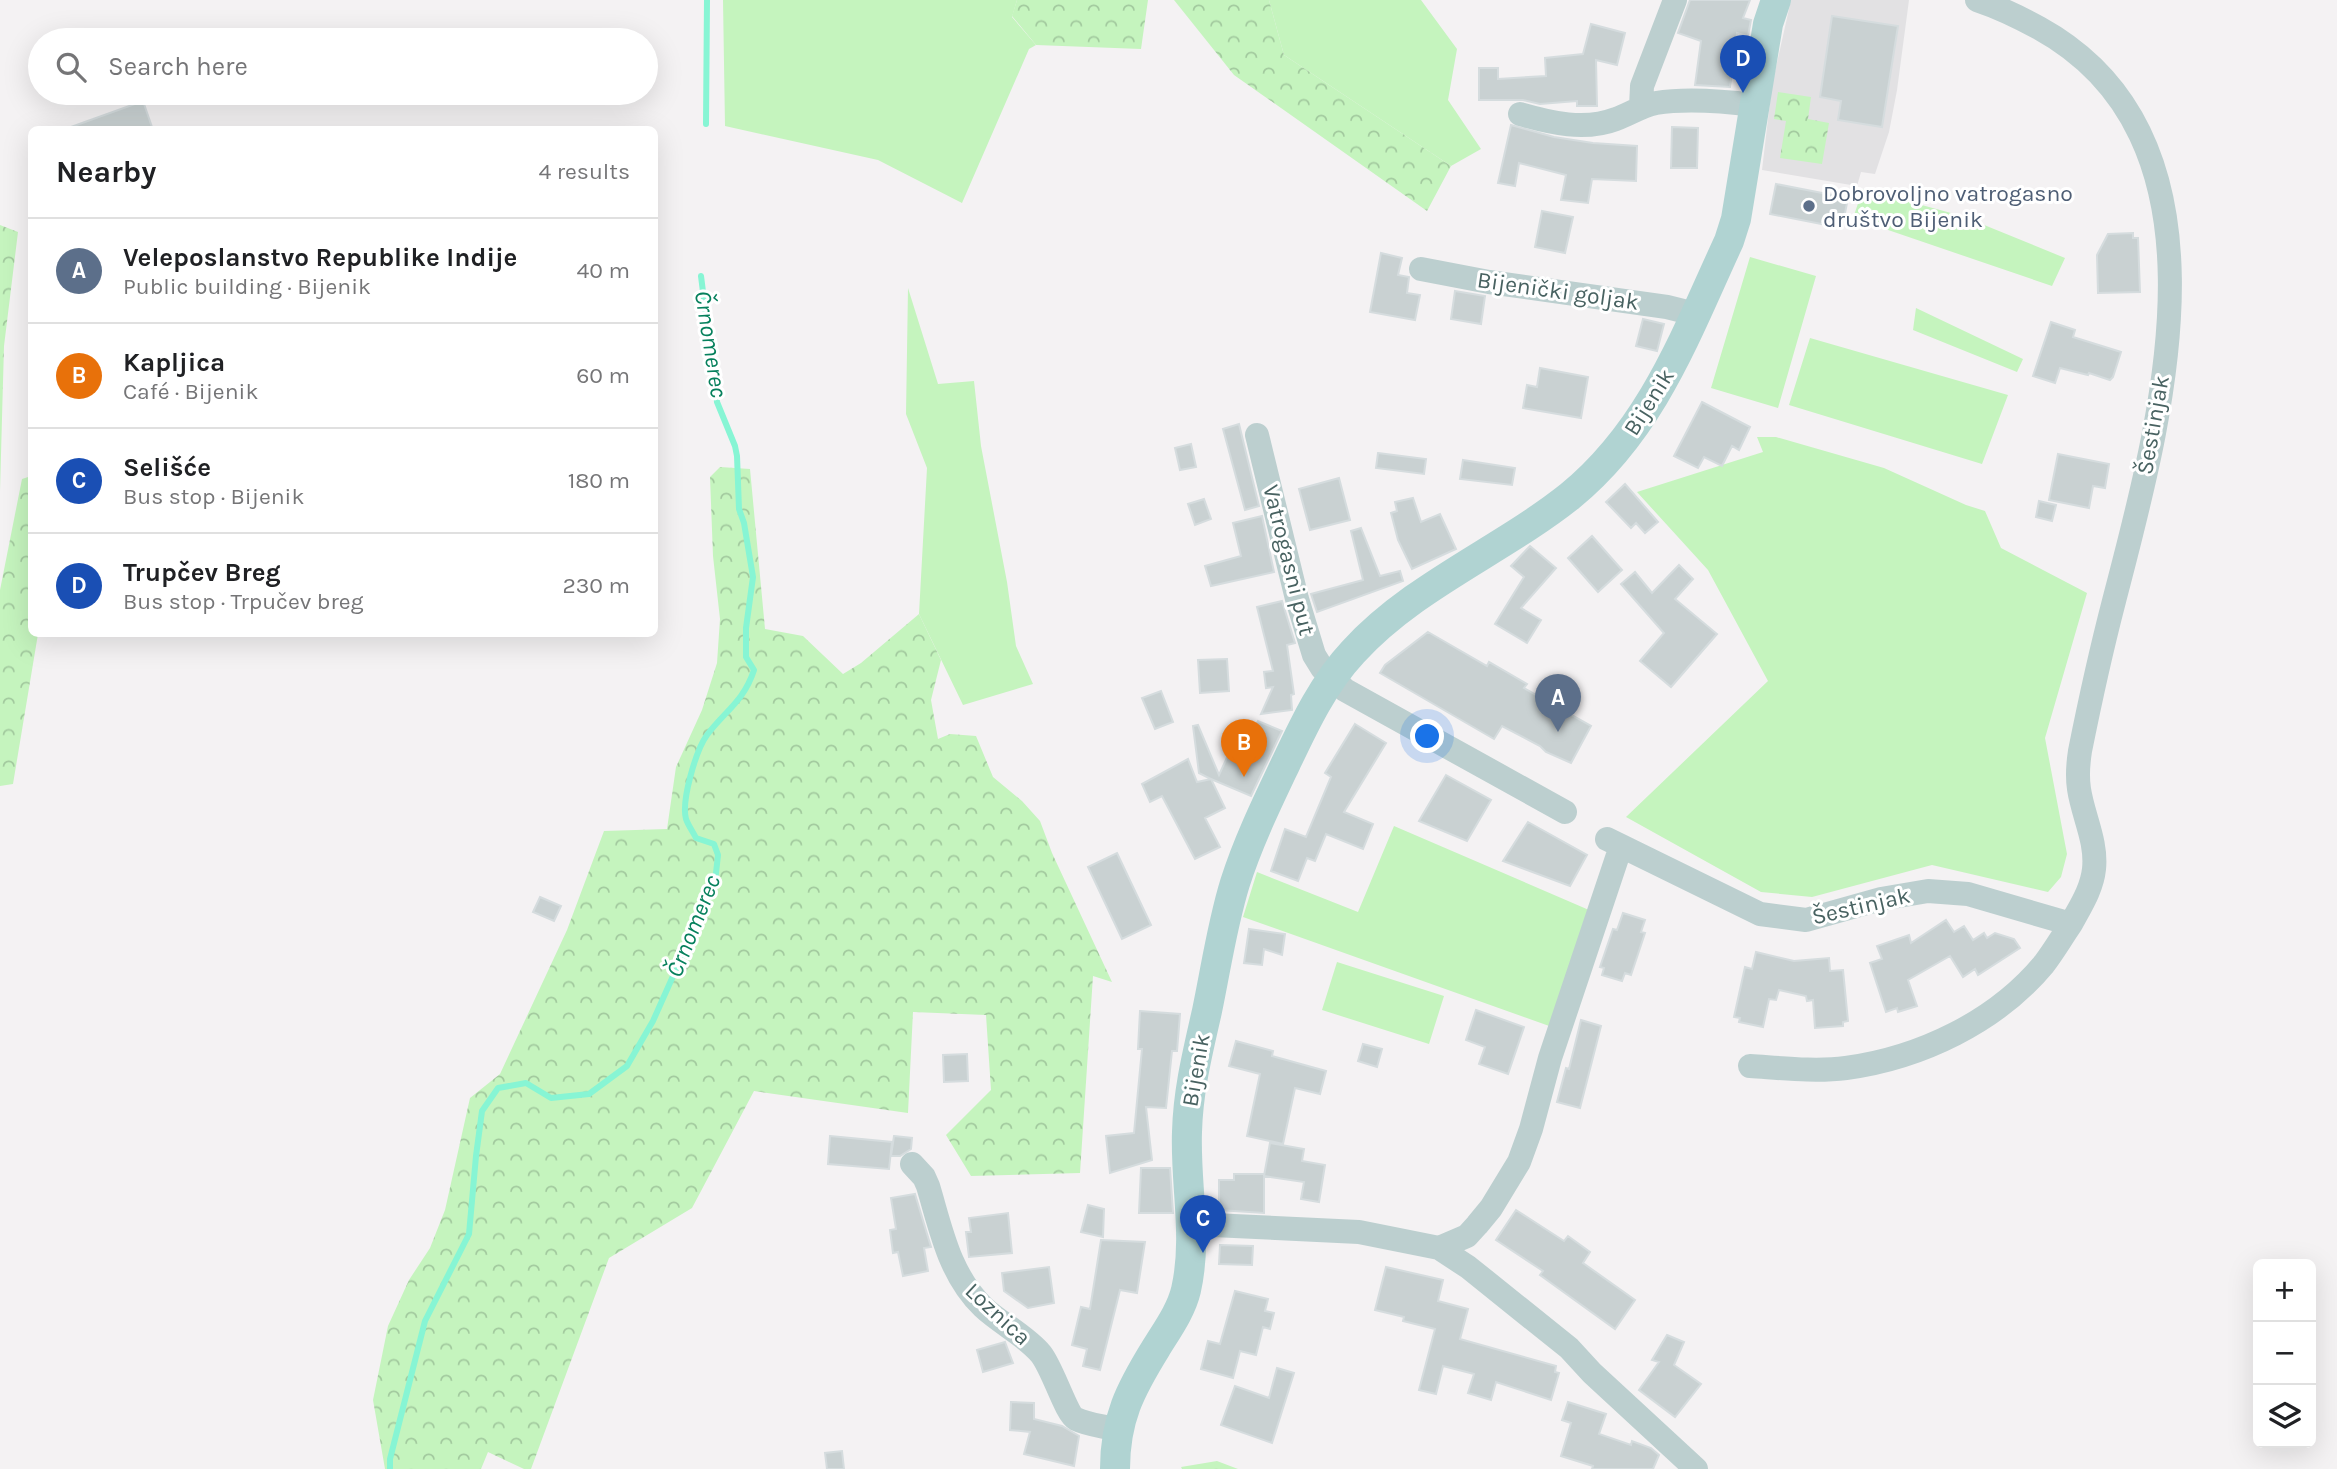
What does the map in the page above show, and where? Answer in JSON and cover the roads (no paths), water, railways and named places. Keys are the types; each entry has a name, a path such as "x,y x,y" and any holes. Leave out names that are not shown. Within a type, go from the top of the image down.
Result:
{"main road":[{"name":"Bijenik","path":"1115,1469 1122,1412 1139,1374 1184,1296 1191,1262 1186,1135 1189,1099 1234,885 1252,834 1311,713 1353,652 1408,604 1570,496 1611,458 1664,382 1736,219 1768,24 1776,0"}],"street":[{"path":"1641,107 1642,86 1675,0"},
{"name":"Šestinjak","path":"1750,1066 1845,1068 1900,1056 1949,1037 1993,1012 2045,963 2071,924 2087,893 2094,871 2094,851 2077,771 2156,413 2169,326 2169,243 2163,201 2148,151 2115,92 2088,62 2055,37 1991,4 1977,0"},
{"path":"1520,114 1565,124 1594,125 1619,119 1641,107 1673,102 1754,105"},
{"name":"Bijenički goljak","path":"1421,269 1502,284 1667,307 1695,314"},
{"name":"Vatrogasni put","path":"1257,435 1308,636 1314,655 1332,679"},
{"path":"1332,679 1345,690 1565,812"},
{"name":"Šestinjak","path":"1439,1248 1467,1236 1491,1208 1519,1161 1531,1129 1614,842 1759,914 1806,920 1881,899 1928,891 1968,894 2071,924"},
{"name":"Loznica","path":"912,1164 928,1186 951,1261 964,1284 983,1306 1018,1333 1045,1360 1070,1415 1118,1430"},
{"path":"1191,1224 1359,1232 1439,1248 1468,1267 1569,1348 1592,1373 1696,1469"}],"waterway":[{"name":"Črnomerec","path":"706,124 707,0"},
{"name":"Črnomerec","path":"390,1469 390,1459 425,1321 469,1234 482,1111 498,1088 526,1083 551,1098 589,1094 627,1066 653,1021 715,882 718,855 714,844 696,838 686,819 686,800 690,776 703,742 745,690 754,670 746,657 746,628 753,577 739,509 735,446 717,402 701,276"}],"place":[{"name":"Trupčev Breg","path":"1743,93"},
{"name":"Dobrovoljno vatrogasno društvo Bijenik","path":"1809,206"},
{"name":"Veleposlanstvo Republike Indije","path":"1558,732"},
{"name":"Kapljica","path":"1244,777"},
{"name":"Selišće","path":"1203,1253"}]}
